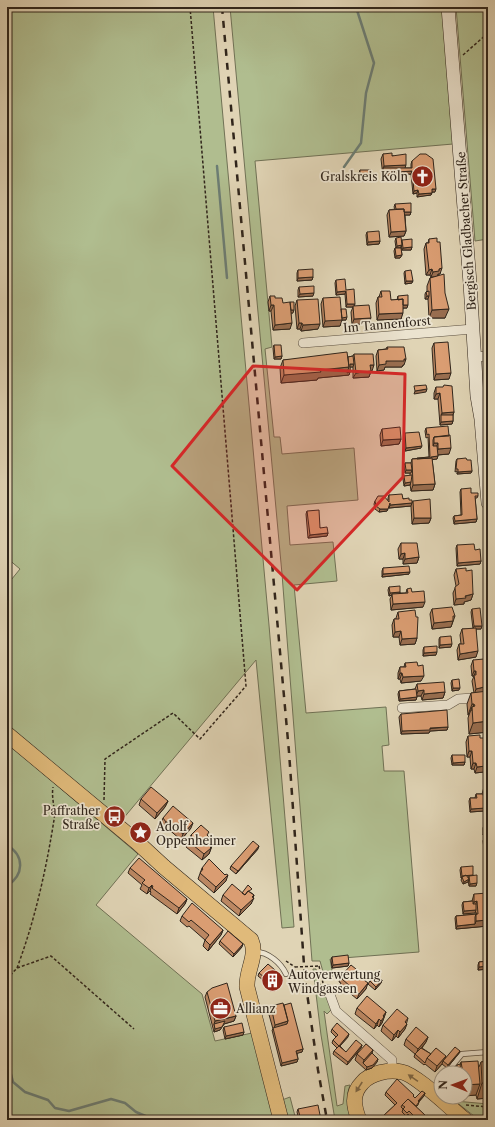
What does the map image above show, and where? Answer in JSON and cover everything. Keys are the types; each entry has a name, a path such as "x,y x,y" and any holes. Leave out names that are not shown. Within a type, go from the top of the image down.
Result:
{"main road":[{"name":"Bergisch Gladbacher Straße","path":"448,7 474,357 488,503"},
{"path":"7,734 247,936 253,945 254,952 248,974 247,987 281,1120"},
{"path":"360,1120 354,1102 358,1088 370,1077 392,1071 403,1072 456,1114"}],"street":[{"name":"Im Tannenforst","path":"303,343 473,329"},
{"path":"474,357 488,356"},
{"path":"402,708 448,705 458,699 488,697"},
{"path":"328,989 336,1011 392,1060 392,1071"}],"lane":[{"path":"254,952 268,955 283,967 286,974"},
{"path":"453,1065 462,1054 488,1052"},
{"path":"430,1092 433,1088"}],"path":[{"path":"104,815 106,759 173,712 200,739 246,686 190,7"},
{"path":"452,57 465,54 488,33"},
{"path":"7,979 17,968 30,932 49,851 55,815 52,801 55,784"},
{"path":"17,968 51,956 134,1029"},
{"path":"282,959 295,966 319,964 322,981"},
{"path":"456,1114 471,1105 488,1107"}],"highlighted area":[{"path":"253,366 405,374 403,477 297,590 172,466"}],"green space":[{"path":"7,7 213,7 269,625 294,927 282,928 256,660 122,820 7,729 7,585 20,569 7,558"},
{"path":"230,7 443,7 453,144 255,161 272,347 265,349 274,437 280,437 282,454 354,448 358,500 287,506 290,545 333,542 337,581 294,585 306,713 386,707 389,745 382,746 384,771 404,771 419,952 330,959 333,976 325,979 320,961 312,961 282,574"},
{"path":"456,7 488,7 488,239 475,241"},
{"path":"7,743 138,854 96,905 202,994 215,1041 252,1033 274,1120 7,1120"},
{"path":"313,969 316,969 319,982 332,1009 327,1014 324,1011 337,1106 343,1104 345,1086 350,1085 348,1092 353,1120 335,1120 321,1035"},
{"path":"290,1097 296,1120 287,1120 282,1100"},
{"path":"473,1103 488,1104 488,1120 479,1120 460,1105 473,1105"}],"building":[{"path":"392,153 392,156 406,154 406,165 384,166 383,154"},
{"name":"Gralskreis Köln","path":"420,154 426,154 433,159 436,189 432,189 432,193 419,194 418,190 414,191 412,171 384,173 383,168 412,168 412,161"},
{"path":"360,170 371,170 371,178 360,178"},
{"path":"411,203 411,212 404,212 404,209 396,209 395,204"},
{"path":"404,209 406,231 391,232 389,210"},
{"path":"379,231 380,241 368,242 367,232"},
{"path":"401,237 402,245 397,246 396,238"},
{"path":"437,238 437,242 440,242 442,268 439,269 439,271 433,272 432,269 429,270 426,243 429,243 429,239"},
{"path":"412,239 412,247 403,248 402,240"},
{"path":"395,248 401,248 402,255 396,256"},
{"path":"313,269 313,277 298,278 298,270"},
{"path":"411,270 413,281 406,281 405,271"},
{"path":"444,274 445,293 449,309 432,310 430,278"},
{"path":"345,279 346,290 354,289 355,304 347,304 346,291 337,292 336,280"},
{"path":"314,286 314,293 300,294 299,287"},
{"path":"381,291 390,291 391,300 403,299 403,313 379,314 378,297 382,297"},
{"path":"429,291 429,296 427,296 426,292"},
{"path":"408,295 408,305 403,305 403,299 398,300 398,296"},
{"path":"270,296 282,298 283,303 290,302 292,323 275,325 274,305 271,305"},
{"path":"340,297 342,320 325,321 323,298"},
{"path":"318,299 320,324 303,325 302,323 299,323 297,300"},
{"path":"290,302 294,302 294,310 291,310"},
{"path":"369,305 371,318 354,319 353,306"},
{"path":"341,309 346,309 347,317 342,318"},
{"path":"448,342 451,373 436,374 434,343"},
{"path":"274,345 281,345 282,356 275,357"},
{"path":"387,347 404,347 406,359 404,359 404,361 386,361 386,364 379,365 378,350 388,349"},
{"path":"347,352 349,367 320,370 321,372 284,375 283,360"},
{"path":"354,354 373,354 374,365 370,365 371,371 356,373"},
{"path":"353,356 354,364 350,364 350,372 347,373 349,367 348,357"},
{"path":"426,385 427,389 415,391 414,386"},
{"path":"444,385 452,386 454,412 442,413 440,393 436,394 436,387 443,387"},
{"path":"441,415 453,415 453,421 441,422"},
{"path":"448,426 449,436 434,437 433,440 433,446 437,446 438,456 417,459 430,457 429,434 427,435 426,428"},
{"path":"400,427 401,439 383,440 382,429"},
{"path":"419,432 422,446 406,448 405,433"},
{"path":"450,435 451,448 438,449 438,443 434,443 434,437"},
{"path":"432,458 435,484 413,485 412,459"},
{"path":"466,458 467,460 471,460 472,471 458,472 458,469 456,469 457,459"},
{"path":"405,463 411,463 412,470 406,470"},
{"path":"412,475 411,482 405,483 404,476"},
{"path":"471,488 471,493 478,493 478,496 475,496 477,519 455,521 454,516 462,515 461,489"},
{"path":"402,494 403,499 409,498 409,500 412,500 412,503 390,505 390,503 388,509 380,509 376,506 375,501 378,496 384,496 389,502 389,495"},
{"path":"430,499 431,518 414,518 413,501"},
{"path":"319,510 320,528 327,527 328,533 310,535 307,511"},
{"path":"401,543 417,543 419,557 405,559 405,553 401,554"},
{"path":"474,544 475,550 480,549 481,561 458,563 457,545"},
{"path":"409,566 410,572 383,574 383,568"},
{"path":"466,568 466,571 472,570 473,594 465,596 466,598 456,599 455,587 459,584 456,569"},
{"path":"400,586 400,592 390,593 389,587"},
{"path":"411,588 412,592 424,591 425,602 393,604 392,594 408,593 407,589"},
{"path":"452,607 455,616 453,616 453,621 434,623 432,609"},
{"path":"480,608 482,626 474,626 472,609"},
{"path":"415,610 416,617 418,617 417,638 402,639 401,631 395,632 394,619 399,619 398,612"},
{"path":"476,628 478,651 460,654 459,644 464,644 462,629"},
{"path":"451,636 452,644 440,645 440,637"},
{"path":"437,646 437,652 424,653 424,647"},
{"path":"484,659 485,664 488,663 488,686 476,689 474,675 476,675 476,671 474,671 473,660"},
{"path":"417,662 418,666 423,665 424,676 403,677 402,673 400,673 400,667 406,667 405,663"},
{"path":"459,679 460,688 453,688 452,680"},
{"path":"444,682 445,692 424,694 424,690 418,691 417,684"},
{"path":"416,689 417,697 400,699 399,691"},
{"path":"488,691 488,721 473,723 472,707 475,706 472,704 471,693"},
{"path":"447,710 448,727 430,728 430,730 402,731 401,714"},
{"path":"480,735 480,738 484,738 486,766 477,767 476,763 473,763 472,751 469,751 468,736"},
{"path":"452,755 465,755 465,762 453,763"},
{"path":"488,786 488,815 486,815 484,787"},
{"path":"151,787 168,801 157,813 141,799"},
{"path":"476,794 483,794 486,808 471,809 470,798 477,798"},
{"path":"173,806 193,823 183,834 166,822 163,818"},
{"path":"485,822 488,822 488,829 485,829"},
{"path":"201,825 209,832 207,835 213,843 210,847 211,848 204,854 188,841 192,836 191,835"},
{"path":"485,835 488,835 488,851 487,851"},
{"path":"253,841 259,846 238,871 231,866"},
{"path":"139,858 187,899 179,908 152,888 152,885 149,888 142,883 145,880 130,868"},
{"path":"209,859 225,875 228,875 216,887 200,873"},
{"path":"473,866 473,875 462,876 461,867"},
{"path":"466,875 469,879 464,882 462,877"},
{"path":"477,875 477,883 470,884 469,876"},
{"path":"486,877 488,877 488,886 487,886"},
{"path":"232,884 245,895 248,891 254,895 252,897 254,898 241,910 223,895"},
{"path":"248,885 252,889 245,895 242,893"},
{"path":"488,893 488,920 476,921 476,914 478,914 477,901 474,902 474,894"},
{"path":"473,901 473,904 476,904 476,910 464,911 463,902"},
{"path":"192,903 223,930 210,945 205,940 209,935 191,920 189,922 182,916"},
{"path":"476,914 475,924 457,926 456,916"},
{"path":"228,931 243,944 234,954 220,941"},
{"path":"348,955 349,963 333,965 332,957"},
{"path":"488,961 488,966 479,967 479,962"},
{"path":"268,964 282,976 274,985 259,973"},
{"path":"351,965 366,977 364,980 368,983 359,994 342,979 343,978 341,976"},
{"path":"375,975 382,980 376,987 370,981"},
{"path":"227,983 236,1016 215,1021 207,992 212,988"},
{"path":"367,996 386,1012 381,1021 379,1019 376,1024 357,1008"},
{"path":"283,1003 288,1021 275,1025 271,1006"},
{"path":"291,1003 303,1049 296,1051 298,1059 282,1063 273,1028 287,1024 288,1021 284,1005"},
{"path":"397,1009 408,1018 405,1022 407,1024 400,1032 398,1030 394,1035 383,1025"},
{"path":"225,1021 222,1027 215,1029 214,1024"},
{"path":"242,1023 244,1032 226,1036 224,1027"},
{"path":"337,1023 349,1034 339,1046 333,1040 338,1035 332,1029"},
{"path":"416,1027 428,1037 418,1049 406,1039"},
{"path":"356,1040 362,1045 348,1062 334,1051 339,1046 346,1052"},
{"path":"366,1044 373,1050 364,1060 357,1054"},
{"path":"455,1047 460,1051 448,1065 443,1061"},
{"path":"421,1048 431,1054 425,1063 415,1054"},
{"path":"436,1048 446,1056 438,1065 427,1058"},
{"path":"372,1053 378,1059 373,1065 367,1067 363,1063"},
{"path":"478,1061 480,1084 473,1084 473,1065 462,1065 461,1062"},
{"path":"488,1061 488,1083 482,1083 481,1062"},
{"path":"397,1079 414,1095 413,1096 415,1098 422,1091 425,1093 418,1101 419,1102 416,1106 408,1099 401,1107 403,1109 402,1112 406,1116 408,1114 414,1120 382,1120 381,1118 397,1103 386,1092"},
{"path":"408,1099 426,1116 422,1120 418,1120 409,1111 407,1113 403,1109 405,1107 402,1105"},
{"path":"318,1105 321,1120 301,1120 298,1109"},
{"path":"427,1115 433,1120 422,1120"},
{"path":"454,1116 459,1120 451,1120"}],"waterway":[{"path":"344,167 361,143 366,93 374,63 356,7"},
{"path":"217,166 227,278"},
{"path":"7,845 17,854 20,866 17,876 13,882 7,886"},
{"path":"7,1059 13,1082 25,1092 48,1100 55,1108 69,1111 111,1099 125,1103 136,1112 155,1120"}],"railway":[{"path":"222,7 289,752 305,979 327,1120"}],"place":[{"name":"Gralskreis Köln","path":"423,176"},
{"name":"Paffrather Straße","path":"115,817"},
{"name":"Adolf Oppenheimer","path":"140,833"},
{"name":"Autoverwertung Windgassen","path":"273,981"},
{"name":"Allianz","path":"221,1008"}]}
